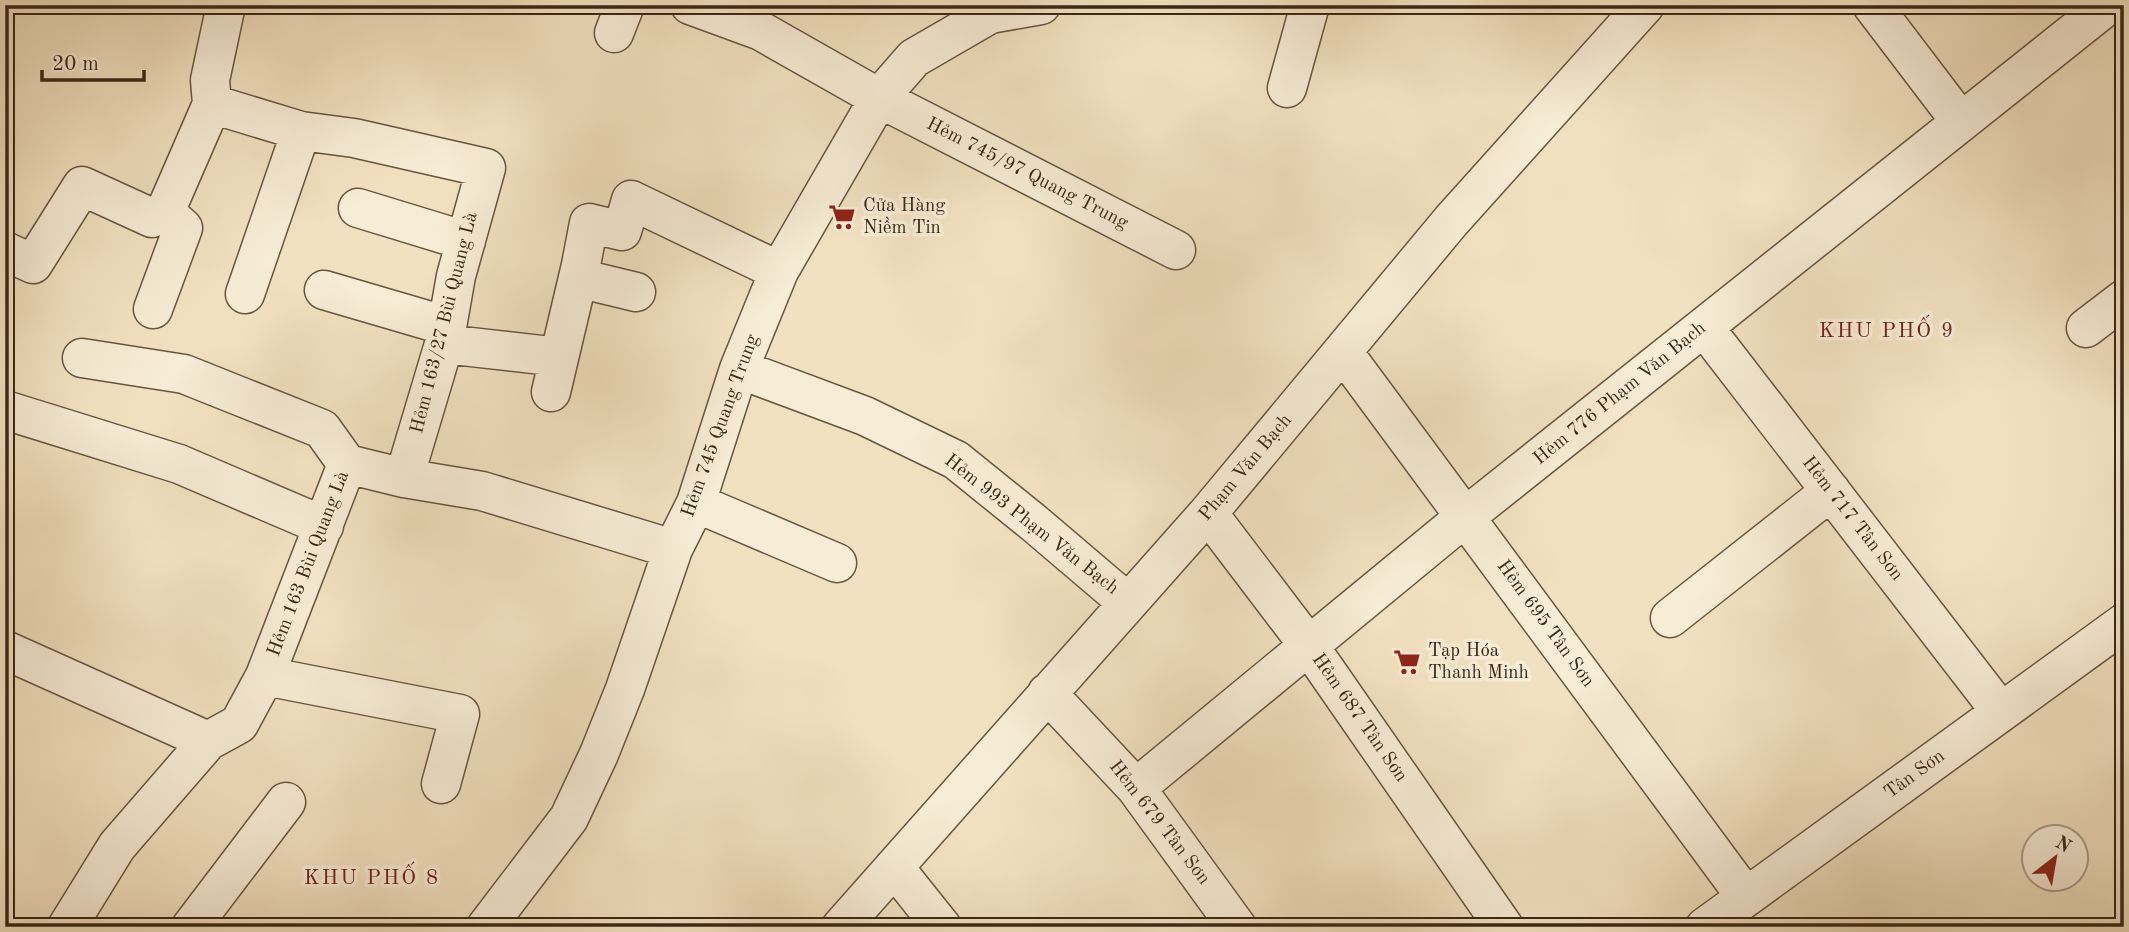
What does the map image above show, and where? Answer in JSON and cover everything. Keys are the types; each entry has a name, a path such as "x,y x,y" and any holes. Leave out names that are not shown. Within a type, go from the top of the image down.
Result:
{"street":[{"path":"5,251 33,264 82,186 152,218 165,212 212,104 210,80 226,5"},
{"name":"Hẻm 745/97 Quang Trung","path":"690,5 761,31 879,98 1176,250"},
{"name":"Hẻm 745 Quang Trung","path":"486,927 569,818 625,689 673,549 696,503 739,369 779,271 879,98 914,58 990,10 1041,5"},
{"path":"1287,88 1310,5"},
{"name":"Phạm Văn Bạch","path":"841,927 1208,513 1451,221 1646,5"},
{"path":"1872,5 1961,122"},
{"name":"Hẻm 776 Phạm Văn Bạch","path":"1136,788 1465,517 2108,5"},
{"path":"212,104 301,131 246,294"},
{"name":"Hẻm 163/27 Bùi Quang Là","path":"301,131 354,138 486,169 466,241 445,335 404,478"},
{"path":"324,290 555,375 589,223 622,231 631,200 779,271"},
{"path":"358,208 466,241"},
{"path":"153,309 183,228 165,212"},
{"path":"578,278 636,292"},
{"path":"2086,328 2124,299"},
{"name":"Hẻm 717 Tân Sơn","path":"1704,327 2001,712"},
{"name":"Hẻm 695 Tân Sơn","path":"1343,352 1465,517 1723,917"},
{"path":"82,358 184,374 322,429 347,464"},
{"name":"Hẻm 993 Phạm Văn Bạch","path":"739,369 866,416 956,460 1128,603"},
{"path":"5,410 179,464 324,526"},
{"name":"Hẻm 163 Bùi Quang Là","path":"67,927 117,846 208,741 239,724 265,676 347,464 404,478 482,491 673,549"},
{"path":"1670,618 1831,491"},
{"path":"696,503 837,563"},
{"name":"Hẻm 687 Tân Sơn","path":"1208,513 1309,646 1504,927"},
{"name":"Tân Sơn","path":"1723,917 2124,623"},
{"path":"5,650 208,741"},
{"path":"265,676 460,715 441,784"},
{"name":"Hẻm 679 Tân Sơn","path":"1047,693 1136,788 1237,927"},
{"path":"191,927 286,802"},
{"path":"894,867 942,927"}],"place":[{"name":"Cửa Hàng Niềm Tin","path":"842,217"},
{"name":"Tạp Hóa Thanh Minh","path":"1407,662"}],"district":[{"name":"KHU PHỐ 9","path":"1887,331"},
{"name":"KHU PHỐ 8","path":"372,878"}]}
